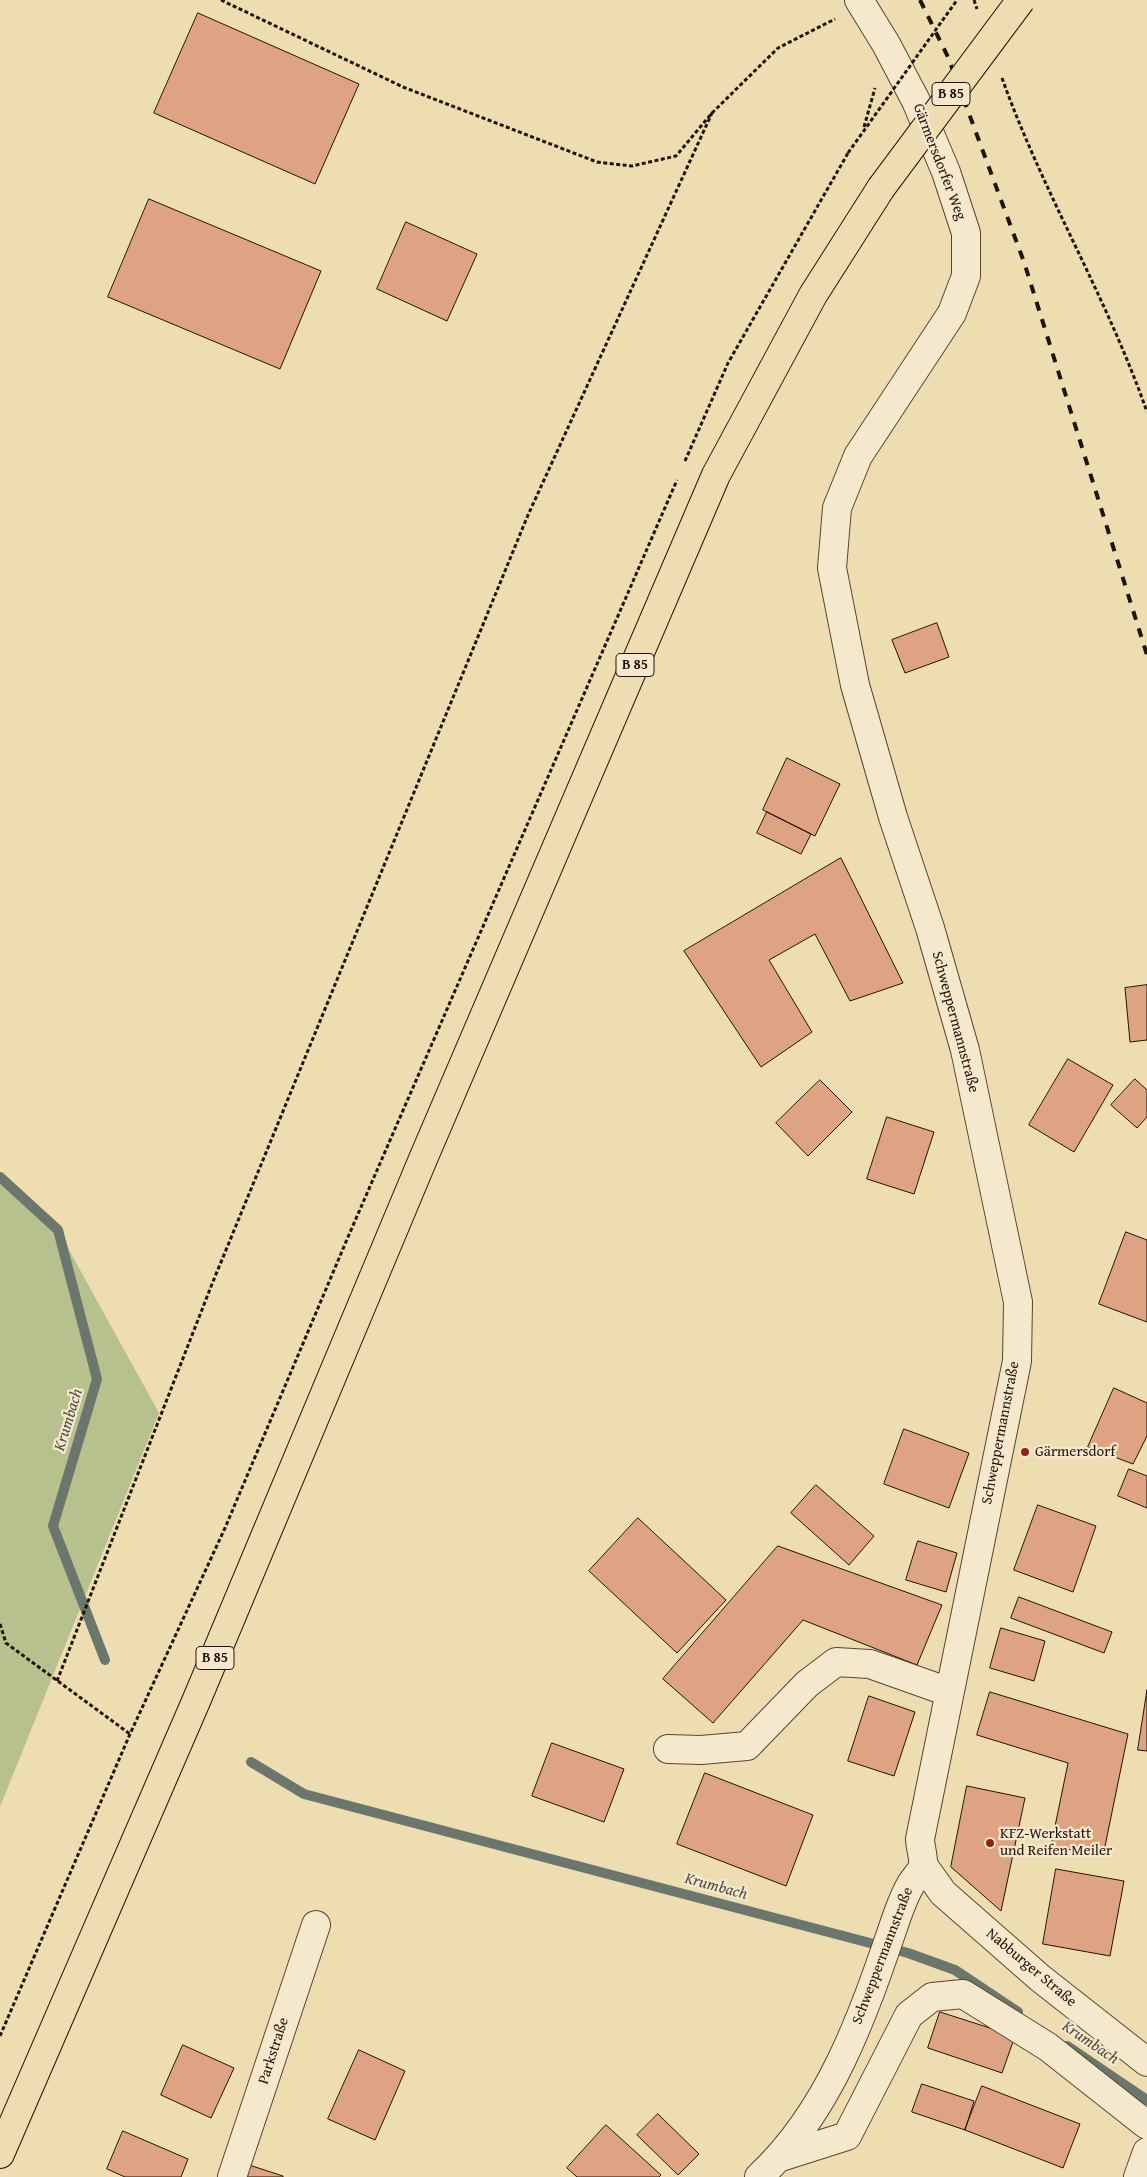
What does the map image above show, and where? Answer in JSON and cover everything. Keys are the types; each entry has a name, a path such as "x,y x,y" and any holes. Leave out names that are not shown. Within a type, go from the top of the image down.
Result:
{"main road":[{"name":"B 85","path":"0,2154 197,1699 419,1168 716,476 813,295 881,188 1021,0"}],"street":[{"name":"Gärmersdorfer Weg","path":"858,456 952,314 966,276 966,233 946,172 916,101 886,44 860,2"},
{"name":"Schweppermannstraße","path":"759,2177 781,2157 812,2116 832,2081 872,1990 909,1886 923,1865 920,1839 1017,1361 1018,1302 965,1050 930,928 893,817 854,685 832,568 837,508 858,456"},
{"path":"668,1749 747,1746 807,1684 836,1662 870,1664 949,1692"},
{"name":"Nabburger Straße","path":"923,1865 943,1893 1040,1978 1147,2062"},
{"name":"Parkstraße","path":"232,2177 316,1925"},
{"path":"781,2157 847,2136 909,2015 932,1997 940,1996 963,1994 1048,2046 1147,2125"},
{"path":"1138,2177 1147,2152"}],"path":[{"path":"221,0 404,87 597,162 632,166 676,156 712,113 778,48 860,2"},
{"path":"684,464 728,363 848,153 957,0"},
{"path":"974,0 980,18"},
{"path":"1000,73 1039,169 1131,368 1147,412"},
{"path":"57,1681 212,1284 528,515 712,113"},
{"path":"0,2036 130,1734 225,1528 348,1236 680,473"},
{"path":"0,1624 6,1643 130,1734"}],"green space":[{"path":"0,1177 58,1230 159,1413 0,1807"}],"building":[{"path":"198,13 359,84 315,184 154,113"},
{"path":"149,199 321,271 280,369 108,297"},
{"path":"406,222 477,254 447,321 377,289"},
{"path":"937,623 949,657 905,673 892,640"},
{"path":"787,758 840,784 815,836 763,810"},
{"path":"767,812 811,834 801,854 757,833"},
{"path":"841,858 903,983 850,1001 815,934 769,960 812,1032 761,1067 684,951"},
{"path":"1147,985 1147,1040 1130,1042 1125,988"},
{"path":"1068,1059 1113,1085 1074,1152 1029,1125"},
{"path":"1135,1079 1147,1090 1147,1117 1137,1128 1111,1105"},
{"path":"820,1080 852,1112 808,1156 776,1123"},
{"path":"887,1117 934,1132 914,1194 867,1179"},
{"path":"1126,1232 1147,1240 1147,1322 1099,1304"},
{"path":"1114,1388 1147,1403 1147,1436 1133,1464 1088,1447"},
{"path":"904,1429 969,1453 949,1508 884,1484"},
{"path":"1129,1469 1147,1476 1147,1508 1118,1496"},
{"path":"816,1485 874,1536 849,1565 791,1513"},
{"path":"1038,1505 1096,1526 1073,1592 1014,1570"},
{"path":"638,1518 726,1600 677,1653 589,1571"},
{"path":"918,1541 957,1553 946,1592 906,1580"},
{"path":"778,1546 942,1605 917,1665 803,1620 713,1723 663,1679"},
{"path":"1019,1597 1112,1632 1104,1653 1011,1618"},
{"path":"1001,1628 1045,1641 1034,1681 990,1668"},
{"path":"1147,1690 1147,1751 1138,1750"},
{"path":"990,1692 1128,1734 1103,1856 1051,1846 1068,1763 977,1735"},
{"path":"869,1696 915,1712 894,1776 848,1761"},
{"path":"552,1743 624,1769 604,1822 532,1796"},
{"path":"705,1773 813,1815 786,1886 677,1844"},
{"path":"967,1786 1025,1798 1001,1911 951,1867"},
{"path":"1056,1869 1124,1881 1110,1956 1043,1944"},
{"path":"940,2012 1015,2036 1002,2073 928,2048"},
{"path":"183,2045 234,2068 211,2118 161,2095"},
{"path":"359,2050 405,2071 375,2140 328,2119"},
{"path":"922,2084 974,2101 965,2130 912,2112"},
{"path":"982,2086 1080,2124 1063,2168 965,2130"},
{"path":"658,2114 699,2154 678,2175 637,2135"},
{"path":"606,2125 661,2175 659,2177 577,2177 567,2168"},
{"path":"123,2131 188,2159 181,2177 125,2177 107,2169"},
{"path":"246,2164 283,2176 283,2177 241,2177"}],"waterway":[{"name":"Krumbach","path":"0,1177 58,1230 97,1379 53,1526 105,1660"},
{"name":"Krumbach","path":"251,1762 304,1794 908,1953 955,1970 1018,2012"},
{"name":"Krumbach","path":"1067,2046 1147,2100"}],"railway":[{"path":"920,0 948,57 1024,262 1147,655"}],"place":[{"name":"Gärmersdorf","path":"1025,1452"},
{"name":"KFZ-Werkstatt und Reifen Meiler","path":"990,1843"}]}
